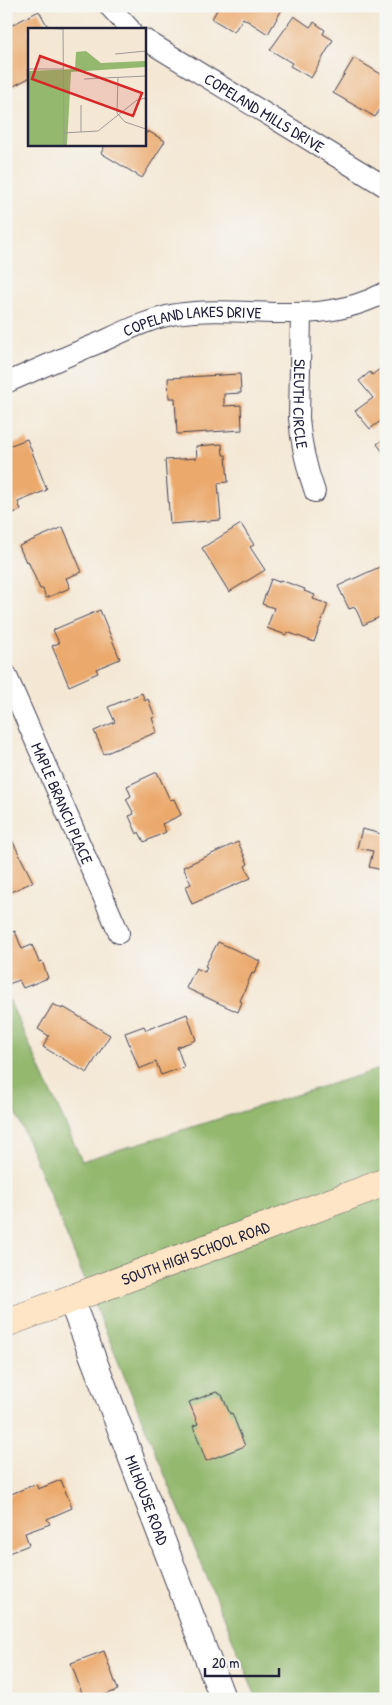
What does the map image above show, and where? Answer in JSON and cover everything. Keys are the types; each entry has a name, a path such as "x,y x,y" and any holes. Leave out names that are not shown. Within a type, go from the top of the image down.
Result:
{"main road":[{"name":"SOUTH HIGH SCHOOL ROAD","path":"6,1323 386,1182"}],"street":[{"path":"109,6 129,28"},
{"name":"COPELAND MILLS DRIVE","path":"145,40 386,187"},
{"name":"COPELAND LAKES DRIVE","path":"6,383 136,326 168,316 198,312 322,313 368,301 386,292"},
{"name":"SLEUTH CIRCLE","path":"301,314 299,418 305,464 315,492"},
{"name":"MAPLE BRANCH PLACE","path":"6,674 118,933"},
{"name":"MILHOUSE ROAD","path":"71,1300 223,1699"}],"green space":[{"path":"6,993 82,1161 386,1067 386,1699 257,1699 14,1108 6,1110"}],"building":[{"path":"219,6 284,6 268,34 243,18 234,32 212,19"},
{"path":"39,11 48,28 28,28 28,79 8,89 6,73 11,71 6,62 6,28"},
{"path":"294,16 310,27 314,22 325,30 323,34 333,40 311,78 290,66 292,63 270,50"},
{"path":"354,58 386,77 386,99 375,117 333,93"},
{"path":"148,131 165,141 142,178 101,153 105,145 145,145 145,132 147,133"},
{"path":"386,364 386,417 370,429 355,411 373,398 359,381 370,372 372,375"},
{"path":"240,374 241,393 224,394 224,406 241,405 242,430 177,434 175,398 169,398 168,378"},
{"path":"386,437 386,456 377,444"},
{"path":"27,439 47,490 18,502 21,510 6,516 6,447"},
{"path":"222,444 223,455 226,455 228,482 218,483 221,520 170,524 165,460 197,458 196,446"},
{"path":"241,524 254,545 250,547 265,570 229,592 202,548"},
{"path":"63,527 82,572 66,578 70,588 46,598 19,546"},
{"path":"386,564 386,614 363,625 355,607 349,609 338,586"},
{"path":"271,579 279,582 280,580 305,589 304,591 315,595 313,599 328,604 314,642 287,632 286,635 267,628 274,608 262,604"},
{"path":"100,610 120,659 96,669 98,673 69,686 52,646 59,643 53,630"},
{"path":"142,693 145,701 148,699 155,717 152,718 157,732 104,754 94,731 115,722 108,707"},
{"path":"157,772 170,800 174,799 181,815 162,824 166,832 144,842 139,832 137,834 129,816 134,814 126,799 131,796 127,786"},
{"path":"362,829 386,835 386,871 369,867 373,851 357,848"},
{"path":"12,840 33,882 6,894 6,842"},
{"path":"238,842 248,864 245,866 251,878 192,904 185,887 191,884 183,867"},
{"path":"15,931 22,949 32,945 39,962 42,961 48,978 23,988 19,980 6,985 6,935"},
{"path":"218,942 260,961 254,974 252,973 240,1001 242,1002 238,1012 186,988 196,968 205,972 207,967 205,966"},
{"path":"53,1004 62,1009 63,1007 110,1035 87,1073 43,1047 49,1036 38,1029"},
{"path":"187,1014 196,1040 177,1047 184,1067 161,1075 156,1062 139,1069 125,1033 144,1026 146,1030"},
{"path":"216,1392 222,1395 230,1414 232,1413 245,1446 206,1461 193,1426 198,1424 189,1402"},
{"path":"61,1480 72,1508 47,1519 50,1524 25,1533 29,1545 6,1554 6,1496 36,1484 38,1489"},
{"path":"104,1651 118,1690 94,1699 84,1699 71,1663"}]}
